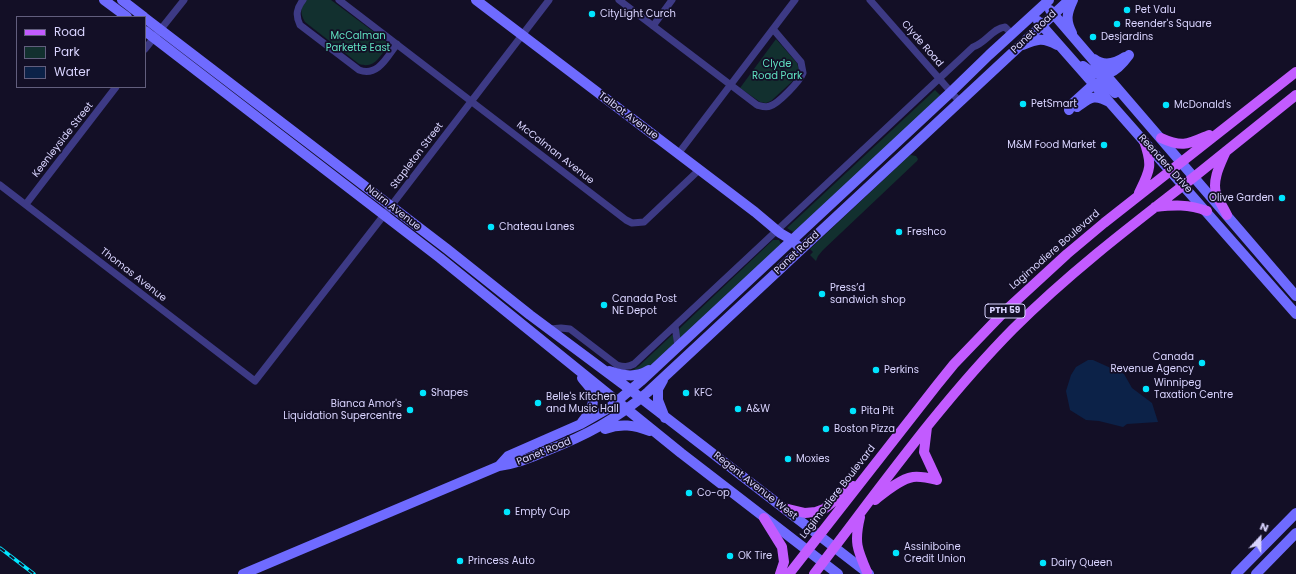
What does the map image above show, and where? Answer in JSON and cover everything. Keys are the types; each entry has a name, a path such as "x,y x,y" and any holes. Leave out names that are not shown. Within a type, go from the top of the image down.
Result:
{"main road":[{"name":"Lagimodiere Boulevard","path":"789,574 937,385 980,337 1028,289 1067,254 1137,197 1296,72"},
{"name":"PTH 59","path":"814,574 953,394 990,353 1035,308 1076,270 1296,95"},
{"path":"1160,138 1173,144 1181,145 1192,143 1222,130"},
{"path":"1137,197 1148,173 1150,164 1144,141"},
{"path":"1226,151 1215,183 1216,194 1227,215"},
{"path":"1155,207 1177,205 1195,206 1207,211"},
{"path":"868,573 856,542 856,534 863,510 893,486 908,478 923,477 938,480 924,452 928,426"},
{"path":"784,508 805,513 820,511 864,477"},
{"path":"764,518 782,548 784,562 780,574"}],"street":[{"path":"104,0 126,16"},
{"name":"Nairn Avenue","path":"122,0 144,16"},
{"path":"146,48 184,0"},
{"path":"303,0 297,11 297,18 300,25 360,70 366,72 377,69 397,44"},
{"name":"McCalman Avenue","path":"338,0 619,215 632,223 644,222 699,170"},
{"name":"Talbot Avenue","path":"476,0 699,170 778,232 798,252"},
{"name":"Stapleton Street","path":"255,381 549,0"},
{"path":"619,0 757,105 766,107 775,104 797,83 803,73 801,62 773,29"},
{"path":"653,26 672,0"},
{"path":"678,154 795,0"},
{"name":"Clyde Road","path":"870,0 959,101"},
{"name":"Panet Road","path":"243,574 499,466 512,465 557,447 600,427 627,409 640,399 1069,0"},
{"path":"1073,0 1067,16 1068,25 1076,40"},
{"name":"Panet Road","path":"499,466 508,456 581,424 609,408 790,243 1047,2"},
{"name":"Reenders Drive","path":"1047,2 1053,14 1296,296"},
{"name":"Reenders Drive","path":"1033,15 1207,211 1296,314"},
{"name":"Nairn Avenue","path":"146,18 640,399"},
{"path":"541,340 550,329 570,329 617,365 628,367 634,364 778,232 973,47 980,45 1000,27 1005,27 1012,34"},
{"name":"Nairn Avenue","path":"146,32 440,258 627,409"},
{"path":"1017,48 1032,41 1040,39 1046,40 1066,52 1089,71 1096,74 1112,73 1120,67 1129,55 1118,62 1109,64 1098,62 1090,56"},
{"path":"1110,103 1101,98 1093,97 1086,100 1078,107 1069,110 1072,104 1094,84 1099,83 1107,86 1136,117 1148,125"},
{"name":"Keenleyside Street","path":"26,204 115,88"},
{"path":"234,99 241,90"},
{"path":"307,155 313,146"},
{"name":"Thomas Avenue","path":"0,184 255,381"},
{"path":"440,258 447,249"},
{"path":"675,326 678,346"},
{"path":"606,357 600,367 619,375 633,376 645,373 656,366"},
{"path":"568,361 592,391 593,397 591,409 581,424"},
{"path":"665,418 658,400 658,389 667,374"},
{"name":"Regent Avenue West","path":"640,399 868,573"},
{"name":"Regent Avenue West","path":"627,409 764,518 838,574"},
{"path":"557,447 617,425 638,427 658,434"},
{"path":"528,447 532,457"},
{"path":"1236,574 1296,513"},
{"path":"1250,560 1258,572 1296,533"}],"green space":[{"name":"McCalman Parkette East","path":"306,0 331,0 386,41 388,46 373,63 369,65 359,64 305,22 301,11"},
{"name":"Clyde Road Park","path":"776,39 797,63 799,70 797,77 771,101 766,103 760,102 740,88"},
{"path":"935,90 942,97 797,231 793,232 787,228"},
{"path":"910,155 916,156 918,159 917,161 823,250 816,261 810,255 813,252 810,249"},
{"path":"773,240 779,240 781,244 680,339 678,331 680,328"},
{"path":"672,335 674,342 673,346 652,366 631,371 639,366"}],"water":[{"path":"1088,360 1093,360 1124,374 1132,388 1152,403 1158,422 1127,424 1123,427 1099,421 1086,420 1070,410 1066,391 1071,375 1076,367"}],"railway":[{"path":"0,548 34,574"}],"place":[{"name":"Pet Valu","path":"1127,10"},
{"name":"CityLight Curch","path":"592,14"},
{"name":"Reender's Square","path":"1117,24"},
{"name":"Desjardins","path":"1093,37"},
{"name":"PetSmart","path":"1023,104"},
{"name":"McDonald's","path":"1166,105"},
{"name":"M&M Food Market","path":"1104,145"},
{"name":"Olive Garden","path":"1282,198"},
{"name":"Chateau Lanes","path":"491,227"},
{"name":"Freshco","path":"899,232"},
{"name":"Press’d sandwich shop","path":"822,294"},
{"name":"Canada Post NE Depot","path":"604,305"},
{"name":"Canada Revenue Agency","path":"1202,363"},
{"name":"Perkins","path":"876,370"},
{"name":"Winnipeg Taxation Centre","path":"1146,389"},
{"name":"Shapes","path":"423,393"},
{"name":"KFC","path":"686,393"},
{"name":"Belle's Kitchen and Music Hall","path":"538,403"},
{"name":"A&W","path":"738,409"},
{"name":"Bianca Amor's Liquidation Supercentre","path":"410,410"},
{"name":"Pita Pit","path":"853,411"},
{"name":"Boston Pizza","path":"826,429"},
{"name":"Moxies","path":"788,459"},
{"name":"Co-op","path":"689,493"},
{"name":"Empty Cup","path":"507,512"},
{"name":"Assiniboine Credit Union","path":"896,553"},
{"name":"OK Tire","path":"730,556"},
{"name":"Princess Auto","path":"460,561"},
{"name":"Dairy Queen","path":"1043,563"}]}
